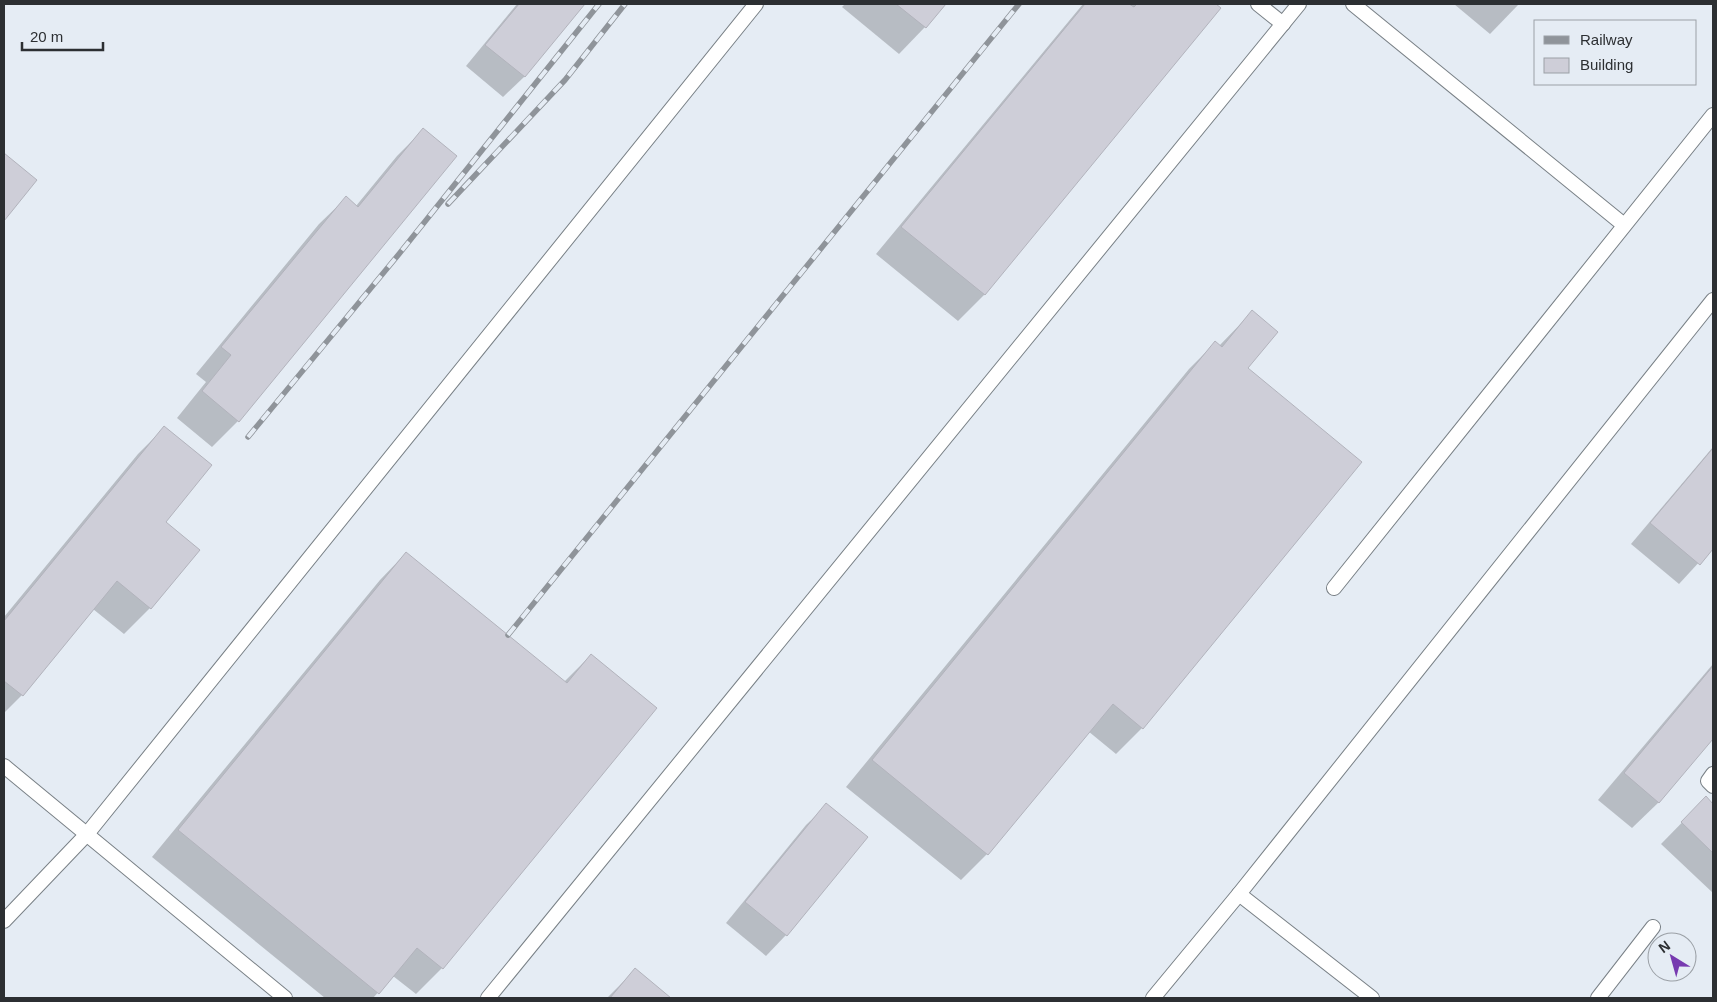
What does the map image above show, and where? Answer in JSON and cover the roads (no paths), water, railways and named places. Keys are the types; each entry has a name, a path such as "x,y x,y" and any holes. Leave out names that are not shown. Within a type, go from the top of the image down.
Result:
{"lane":[{"path":"4,920 87,834 756,4"},
{"path":"1258,4 1283,24"},
{"path":"488,998 1299,4"},
{"path":"1353,4 1624,225"},
{"path":"1334,588 1713,115"},
{"path":"1153,998 1239,894 1713,300"},
{"path":"4,766 285,998"},
{"path":"1713,774 1708,781 1713,786"},
{"path":"1239,894 1372,998"},
{"path":"1598,998 1653,928"}],"railway":[{"path":"248,437 399,254 599,4"},
{"path":"448,204 565,80 625,4"},
{"path":"508,635 1019,4"}]}
